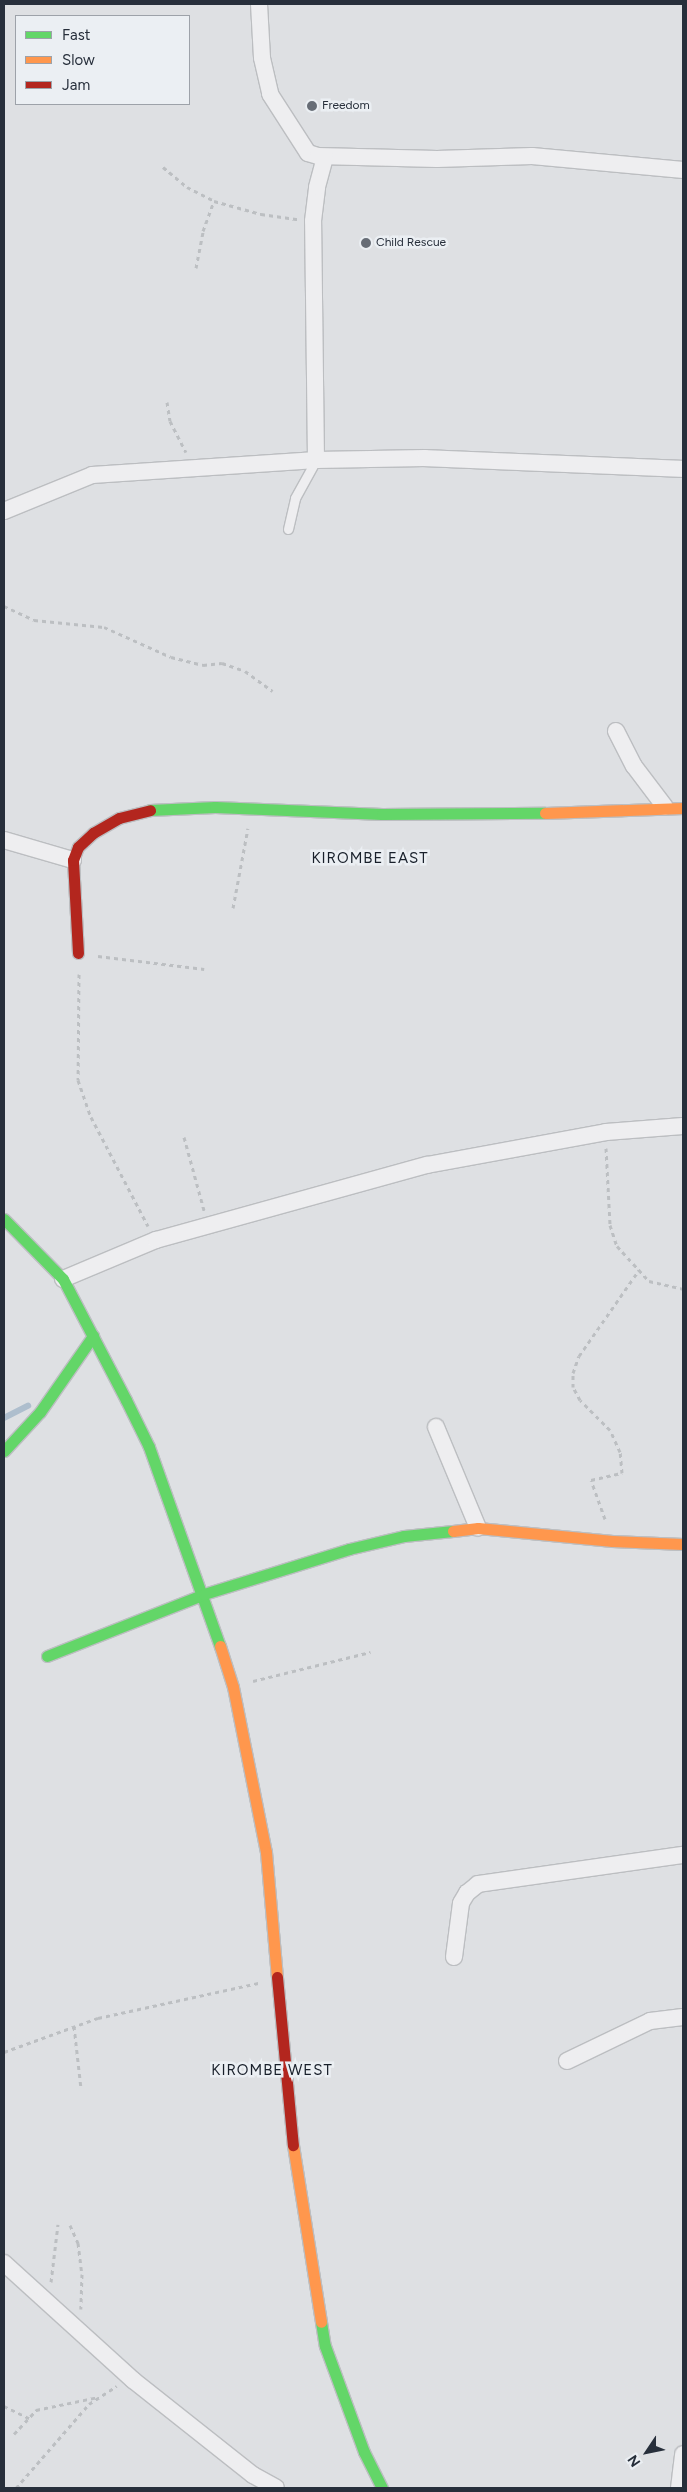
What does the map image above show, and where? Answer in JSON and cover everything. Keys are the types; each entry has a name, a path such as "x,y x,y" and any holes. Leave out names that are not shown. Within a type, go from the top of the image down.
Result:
{"street":[{"path":"259,4 262,58 270,94 308,153 325,157 532,156 683,170"},
{"path":"316,460 313,221 317,187 325,157"},
{"path":"4,511 92,475 316,460 425,458 683,469"},
{"path":"616,731 634,766 665,807"},
{"path":"78,953 73,860 78,847 93,832 140,811 251,808 402,814 562,814 665,807 683,808"},
{"path":"4,840 73,860"},
{"path":"63,1280 156,1240 427,1164 606,1132 683,1126"},
{"path":"7,1229 63,1280 149,1447 204,1594 233,1686 266,1852 276,1980 303,2218 325,2346 353,2426 382,2488"},
{"path":"4,1451 40,1412 93,1336"},
{"path":"436,1427 478,1528"},
{"path":"47,1656 204,1594 349,1549 442,1530 478,1528 612,1541 683,1544"},
{"path":"454,1957 461,1903 467,1893 478,1884 683,1855"},
{"path":"567,2061 650,2021 683,2017"},
{"path":"4,2263 83,2332 133,2380 253,2474 276,2488"},
{"path":"679,2488 683,2454"}],"lane":[{"path":"288,529 296,498 316,460"}],"path":[{"path":"163,167 187,187 214,201 261,214 313,221"},
{"path":"196,268 203,230 214,201"},
{"path":"167,402 170,421 197,469"},
{"path":"4,606 34,620 104,627 171,657 203,665 222,663 245,671 273,691"},
{"path":"233,908 251,808"},
{"path":"156,1240 90,1117 78,1080 78,953 204,969"},
{"path":"606,1132 610,1225 618,1246 649,1281 683,1289"},
{"path":"184,1137 208,1225"},
{"path":"612,1541 591,1480 622,1473 620,1452 610,1430 580,1400 573,1387 573,1373 579,1356 639,1270"},
{"path":"233,1686 370,1652"},
{"path":"4,2052 74,2026 276,1980"},
{"path":"74,2026 81,2088"},
{"path":"49,2303 58,2224"},
{"path":"70,2225 78,2243 82,2274 83,2332"},
{"path":"14,2434 36,2410 98,2396 16,2488"},
{"path":"4,2406 29,2418"}],"waterway":[{"path":"4,1418 28,1406"}],"traffic: fast":[{"path":"150,810 215,807 382,814 545,813"},
{"path":"4,1219 63,1279 126,1400 149,1447 220,1646"},
{"path":"4,1451 40,1412 93,1336"},
{"path":"47,1656 204,1594 349,1549 404,1536 453,1531"},
{"path":"321,2322 325,2346 364,2452 382,2488"}],"traffic: slow":[{"path":"545,813 683,808"},
{"path":"453,1531 478,1528 612,1541 683,1544"},
{"path":"220,1646 233,1687 266,1852 277,1977"},
{"path":"293,2145 321,2322"}],"traffic: jam":[{"path":"78,953 73,860 78,847 93,833 119,818 150,810"},
{"path":"277,1977 293,2145"}],"place":[{"name":"Freedom","path":"312,106"},
{"name":"Child Rescue","path":"366,243"}],"district":[{"name":"KIROMBE EAST","path":"370,859"},
{"name":"KIROMBE WEST","path":"272,2071"}]}
